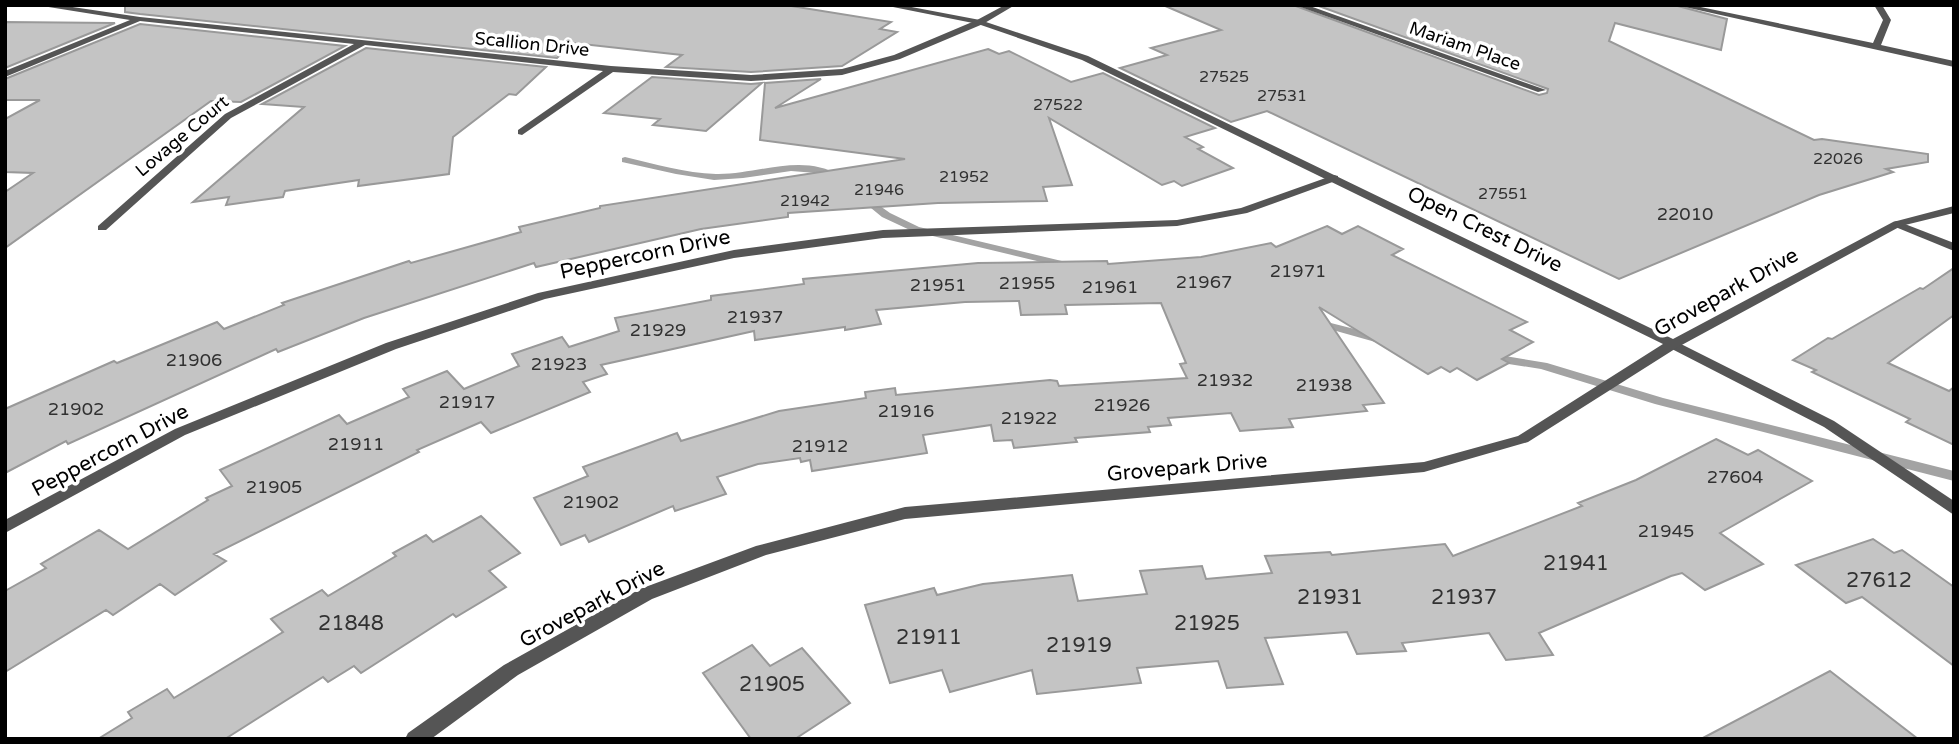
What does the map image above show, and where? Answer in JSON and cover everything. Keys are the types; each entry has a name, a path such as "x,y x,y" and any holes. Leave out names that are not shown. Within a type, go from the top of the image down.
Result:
{"street":[{"name":"Scallion Drive","path":"40,5 140,19 611,69 751,78 842,72 897,57 980,22 1011,5"},
{"name":"Open Crest Drive","path":"887,5 980,22 1085,58 1673,344 1829,424 1954,509"},
{"name":"Mariam Place","path":"1299,5 1541,90"},
{"path":"1680,5 1742,20 1877,44 1954,64"},
{"path":"1877,44 1887,20 1878,5"},
{"path":"5,75 140,19"},
{"name":"Lovage Court","path":"103,228 228,116 365,42"},
{"path":"522,132 611,69"},
{"name":"Peppercorn Drive","path":"5,527 180,432 391,345 542,296 734,254 883,234 1177,223 1243,211 1334,178"},
{"name":"Grovepark Drive","path":"415,739 511,670 646,594 762,550 905,513 1424,467 1522,439 1673,344 1897,224 1954,209"},
{"path":"1897,224 1954,247"}],"building":[{"path":"125,5 785,5 891,22 880,29 897,32 842,66 751,72 666,67 682,55 573,43 557,58 140,14 125,12"},
{"path":"1163,5 1293,5 1539,95 1547,93 1548,89 1316,5 1674,5 1727,19 1721,50 1615,23 1609,41 1814,140 1928,154 1928,162 1886,169 1893,172 1819,195 1619,279 1267,111 1231,122 1120,68 1167,55 1151,48 1221,30"},
{"path":"5,22 115,23 5,68"},
{"path":"140,24 345,46 241,102 211,101 5,248 5,192 33,173 5,172 5,119 40,100 5,100 5,79"},
{"path":"366,48 546,67 516,95 509,94 453,137 449,174 358,186 359,180 285,191 283,197 226,205 229,197 193,202 304,107 262,104"},
{"path":"988,49 999,54 1009,51 1071,82 1103,73 1215,128 1185,137 1203,147 1198,149 1233,168 1182,186 1174,181 1162,185 1049,118 1072,185 1043,187 1047,201 938,203 788,213 788,217 701,229 536,267 534,263 364,318 278,352 276,349 68,444 66,441 5,473 5,409 114,361 117,363 217,322 224,329 284,305 282,303 409,261 411,263 521,232 519,227 600,206 905,159 760,140 765,83 821,79 775,108"},
{"path":"652,77 762,83 706,131 653,125 660,119 604,113"},
{"path":"1327,226 1342,234 1358,226 1403,249 1392,255 1527,322 1510,330 1533,342 1502,359 1509,363 1477,380 1457,368 1450,372 1441,367 1428,374 1319,307 1384,403 1363,405 1367,411 1289,419 1293,427 1240,431 1231,413 1168,418 1171,425 1148,427 1150,432 1075,438 1077,442 1014,448 1012,440 994,441 991,425 923,435 927,453 812,471 810,460 801,462 800,458 758,464 717,477 726,494 675,511 673,506 589,542 585,535 561,545 534,498 588,476 583,467 677,433 681,441 779,411 866,398 865,392 895,388 896,395 1050,380 1057,381 1059,386 1187,378 1180,364 1186,363 1161,303 1065,305 1067,314 1021,315 1019,301 965,302 876,310 881,324 845,330 845,327 755,340 754,331 601,365 607,374 583,382 590,392 491,433 481,422 417,450 419,452 214,554 226,561 175,595 160,584 113,615 106,610 5,672 5,591 46,568 41,564 99,530 128,549 208,500 206,498 232,486 220,470 339,415 347,424 409,397 403,389 447,371 464,389 519,366 512,354 562,337 569,347 619,331 615,318 711,300 711,296 804,284 803,279 978,263 1107,261 1108,264 1201,257 1271,243 1276,247"},
{"path":"1954,268 1954,315 1888,363 1949,391 1954,387 1954,445 1906,422 1910,419 1812,372 1816,370 1793,360 1828,338 1832,339 1920,288 1923,289"},
{"path":"1716,439 1748,455 1758,450 1812,481 1720,533 1763,564 1705,590 1682,573 1671,576 1539,633 1553,655 1506,660 1489,633 1402,643 1406,651 1357,654 1347,632 1265,638 1283,684 1227,688 1218,661 1137,668 1141,683 1037,694 1032,670 950,692 942,670 890,683 865,605 934,588 937,595 983,584 1072,575 1078,601 1147,594 1140,571 1202,566 1206,579 1272,573 1265,556 1330,552 1332,555 1445,544 1453,556 1582,506 1578,503 1636,480"},
{"path":"481,516 520,553 489,571 506,587 456,617 453,614 361,673 354,666 328,682 323,677 225,739 98,739 132,718 128,712 167,689 174,698 283,632 271,619 322,590 328,596 396,556 393,553 426,535 433,542"},
{"path":"1873,539 1894,553 1902,550 1954,587 1954,666 1862,597 1846,603 1796,565"},
{"path":"752,645 770,666 802,648 850,703 795,739 751,739 703,673"},
{"path":"1830,671 1918,739 1701,739"}],"waterway":[{"path":"625,160 676,172 714,177 743,176 791,168 804,168 835,176"},
{"path":"863,197 886,215 916,229 1062,264"},
{"path":"1319,323 1386,341"},
{"path":"1487,357 1543,366 1659,401 1954,476"}]}
